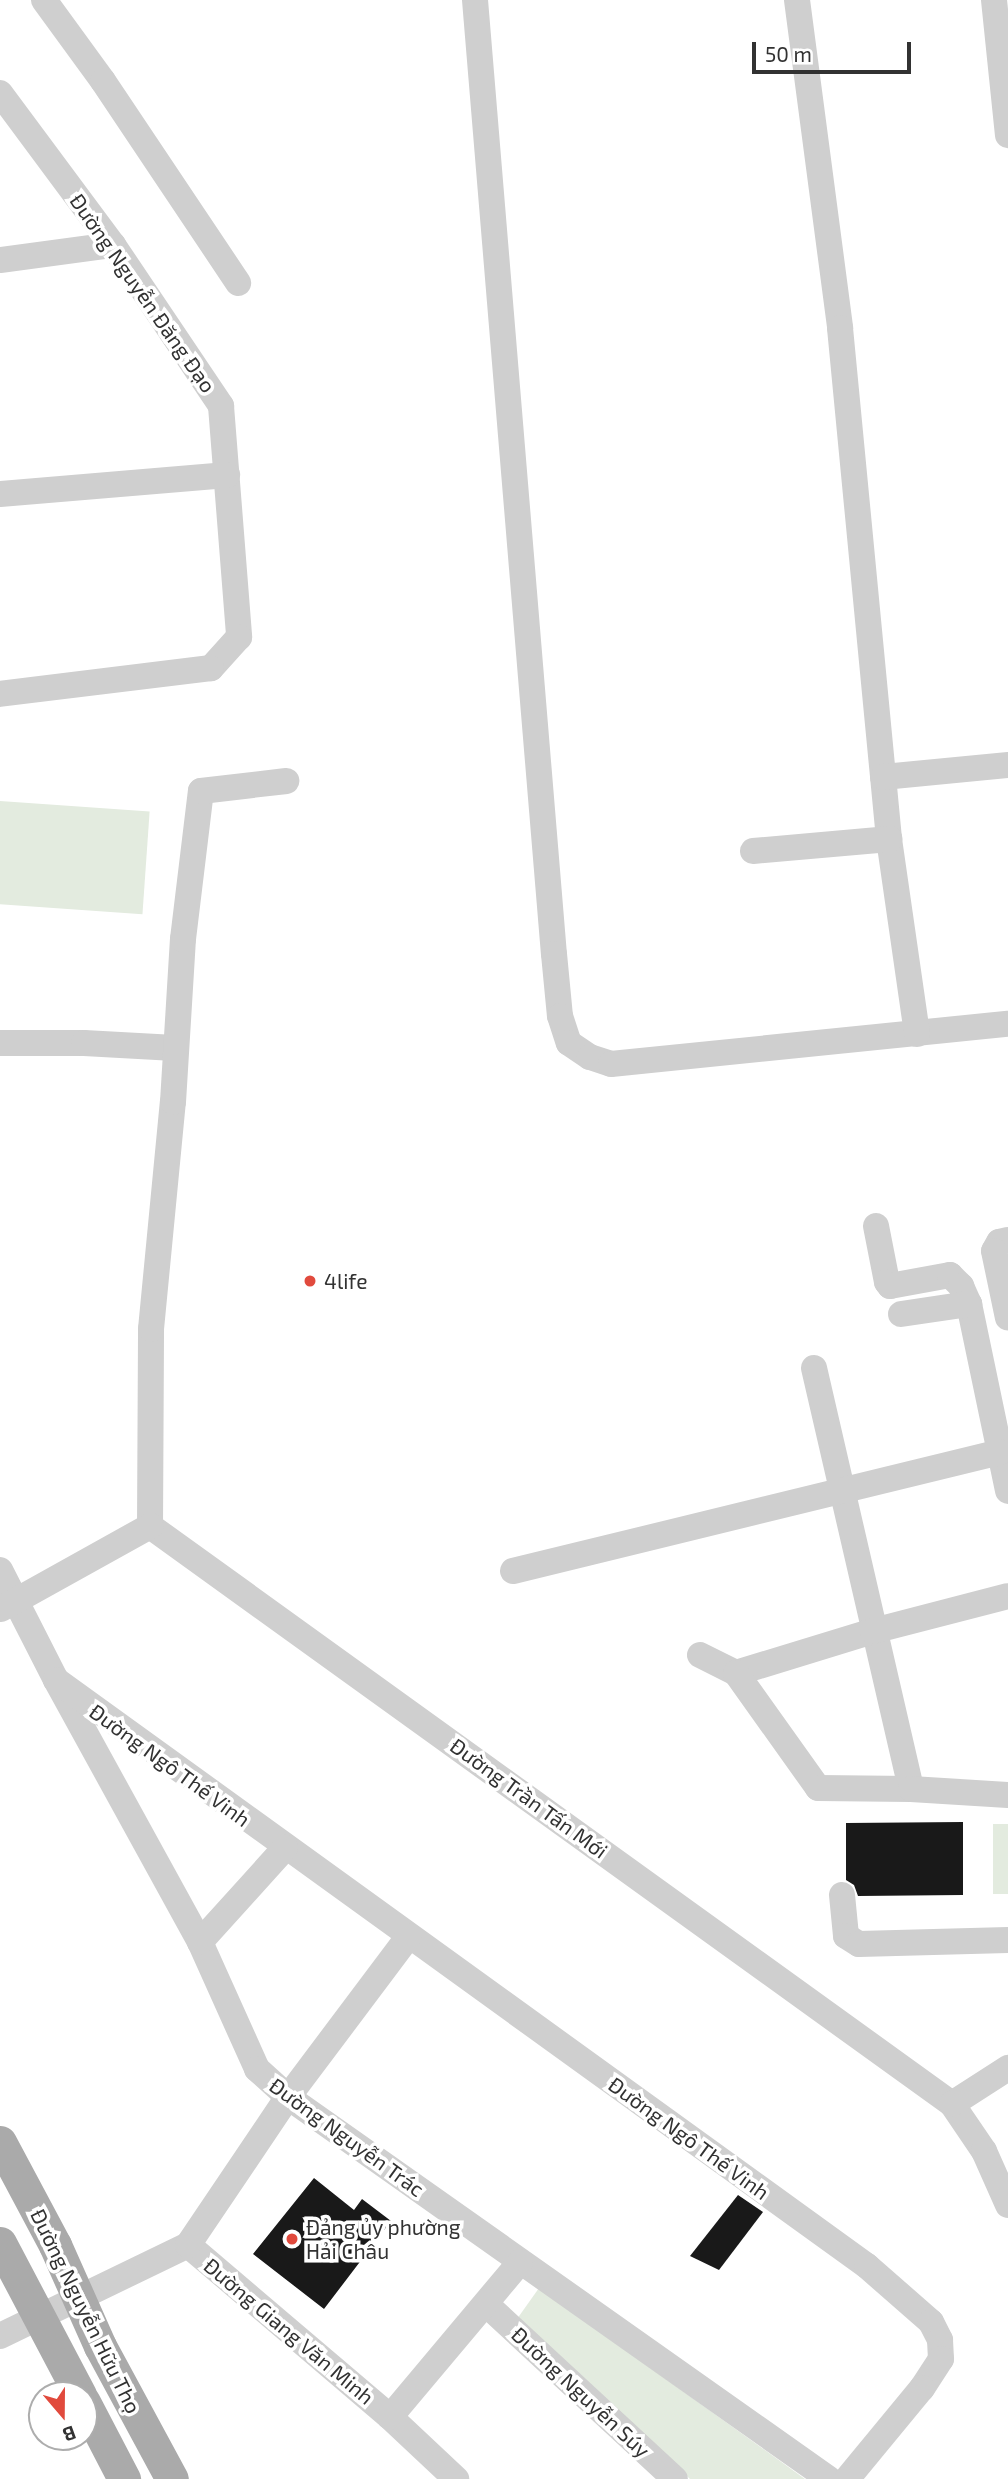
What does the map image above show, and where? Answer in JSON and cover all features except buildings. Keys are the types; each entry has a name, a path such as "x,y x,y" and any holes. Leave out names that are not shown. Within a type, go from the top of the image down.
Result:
{"main road":[{"name":"Đường Nguyễn Hữu Thọ","path":"0,2142 100,2346 172,2479"},
{"name":"Đường Nguyễn Hữu Thọ","path":"0,2243 73,2381"},
{"name":"Đường Nguyễn Hữu Thọ","path":"98,2429 124,2479"}],"street":[{"path":"44,0 103,81 237,284"},
{"path":"475,0 554,954 560,1016 569,1042 590,1057 611,1064 1008,1024"},
{"path":"797,0 841,328 889,839 917,1034"},
{"path":"995,0 1008,135"},
{"name":"Đường Nguyễn Đăng Đạo","path":"0,93 113,245 221,406 239,637 211,668 0,694"},
{"path":"0,260 113,245"},
{"path":"0,494 227,475"},
{"path":"883,777 1008,765"},
{"path":"8,1606 150,1526 151,1329 183,939 201,791 286,781"},
{"path":"753,851 889,839"},
{"path":"0,1043 83,1043 175,1048"},
{"path":"876,1226 890,1286 950,1275 961,1286 969,1304 1008,1491"},
{"path":"1004,1241 994,1251 1008,1318"},
{"path":"901,1314 969,1304"},
{"path":"814,1368 911,1789"},
{"path":"513,1571 1000,1452"},
{"name":"Đường Trần Tấn Mới","path":"150,1526 952,2104 984,2151 1008,2205"},
{"name":"Đường Nguyễn Trác","path":"0,1570 8,1606 55,1680 200,1942 257,2069 288,2097 829,2479"},
{"path":"736,1673 873,1631 1008,1596"},
{"path":"699,1654 736,1673 818,1788 911,1789 1008,1795"},
{"name":"Đường Ngô Thế Vinh","path":"55,1680 867,2266 931,2322 940,2340 941,2359 922,2388 847,2479"},
{"path":"200,1942 285,1848"},
{"path":"842,1895 846,1936 859,1944 1008,1940"},
{"path":"0,2336 188,2245 288,2097 409,1936"},
{"path":"952,2104 1008,2068"},
{"name":"Đường Giang Văn Minh","path":"188,2245 390,2417 456,2479"},
{"name":"Đường Giang Văn Minh","path":"390,2417 487,2305 520,2262"},
{"name":"Đường Nguyễn Súy","path":"487,2305 675,2479"}],"shaded area":[{"path":"0,801 150,811 142,914 0,904"},
{"path":"993,1824 1008,1824 1008,1894 993,1894"},
{"path":"539,2288 805,2479 690,2479 517,2319"}],"place":[{"name":"4life","path":"310,1281"},
{"name":"Đảng ủy phường Hải Châu","path":"292,2239"}]}
